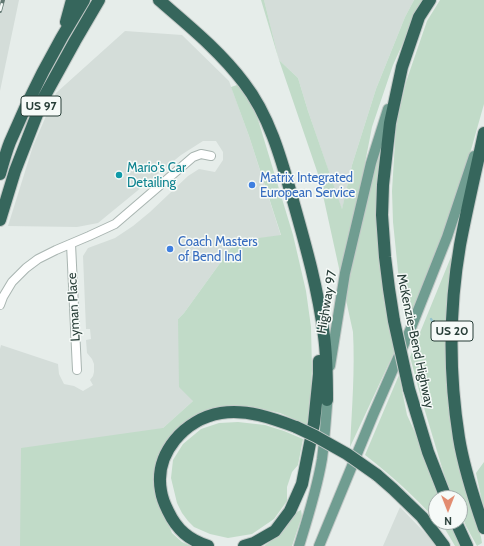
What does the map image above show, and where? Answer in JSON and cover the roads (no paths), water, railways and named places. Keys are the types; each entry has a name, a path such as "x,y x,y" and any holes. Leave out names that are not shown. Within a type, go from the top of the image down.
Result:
{"highway":[{"path":"63,35 72,0"},
{"name":"US 97","path":"0,174 10,143 33,90 84,0"},
{"name":"US 97","path":"0,220 15,171 43,99 99,0"},
{"path":"159,0 225,60 245,83 264,117 275,142 286,175 306,247 319,304 326,357 327,400"},
{"name":"McKenzie-Bend Highway","path":"430,0 420,17 402,67 390,123 383,185 382,215 389,289 409,389 428,452 443,490"},
{"name":"McKenzie-Bend Highway","path":"484,131 460,246 452,314 452,378 460,439 467,473 484,528"},
{"path":"244,546 254,543 275,531 290,511 302,484 314,423 319,374 319,304"},
{"path":"208,546 200,544 177,527 161,491 163,464 172,443 183,431 195,422 222,413 238,412 272,418 296,427 342,450 393,488 422,517 444,546"},
{"path":"460,530 467,546"}],"main road":[{"name":"Highway 97","path":"300,546 318,479 326,429 331,357 345,273 371,163 402,67"},
{"path":"319,546 411,328 447,237 484,131"}],"street":[{"path":"0,305 12,282 26,268 38,259 115,224 193,157 201,154 211,156"},
{"name":"Lyman Place","path":"71,244 77,370"}],"waterway":[{"path":"431,319 439,333"}],"railway":[{"path":"0,11 3,0"}],"place":[{"name":"Mario's Car Detailing","path":"119,175"},
{"name":"Matrix Integrated European Service","path":"252,185"},
{"name":"Coach Masters of Bend Ind","path":"170,249"}]}
